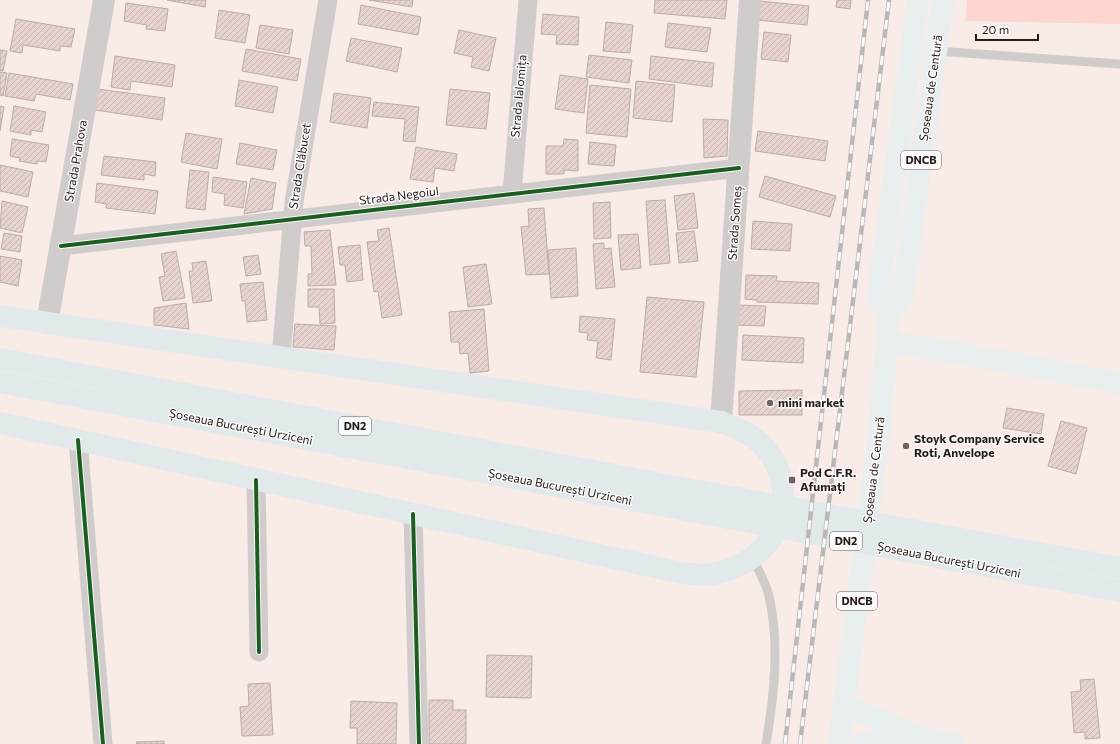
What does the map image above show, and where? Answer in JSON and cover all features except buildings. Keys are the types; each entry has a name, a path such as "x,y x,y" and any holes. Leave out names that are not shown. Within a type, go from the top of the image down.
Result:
{"highway":[{"path":"0,316 721,422 751,435 766,448 776,463 782,482 784,496 775,533 766,545 752,557 727,571 712,574 682,573 0,423"},
{"name":"Șoseaua București Urziceni","path":"0,359 709,493 1120,568"},
{"name":"Șoseaua București Urziceni","path":"0,382 987,568 1120,591"}],"main road":[{"name":"Șoseaua de Centură","path":"839,744 881,416 889,314 881,303 879,290 918,0"},
{"name":"Șoseaua de Centură","path":"889,314 899,305 904,294 943,0"},
{"path":"886,343 935,349 1120,383"},
{"path":"844,707 867,714 918,737 953,744"},
{"path":"864,744 918,737"},
{"path":"839,744 854,744"}],"street":[{"name":"Strada Prahova","path":"47,323 104,0"},
{"name":"Strada Clăbucet","path":"281,357 292,220 328,0"},
{"name":"Strada Ialomița","path":"512,193 528,0"},
{"name":"Strada Someș","path":"721,422 750,0"},
{"name":"Strada Negoiul","path":"61,246 739,168"},
{"path":"78,440 103,744"},
{"path":"256,480 259,652"},
{"path":"413,514 419,744"}],"lane":[{"path":"936,51 1120,64"},
{"path":"752,557 769,595 773,626 775,656 773,699 766,744"}],"shaded area":[{"path":"967,0 1120,0 1120,24 965,21"}],"railway":[{"path":"785,744 868,0"},
{"path":"800,744 889,0"}],"cycle path":[{"path":"61,246 739,168"},
{"path":"78,440 103,744"},
{"path":"256,480 259,652"},
{"path":"413,514 419,744"}],"place":[{"name":"mini market","path":"770,403"},
{"name":"Stoyk Company Service Roti, Anvelope","path":"906,446"},
{"name":"Pod C.F.R. Afumați","path":"792,480"}]}
